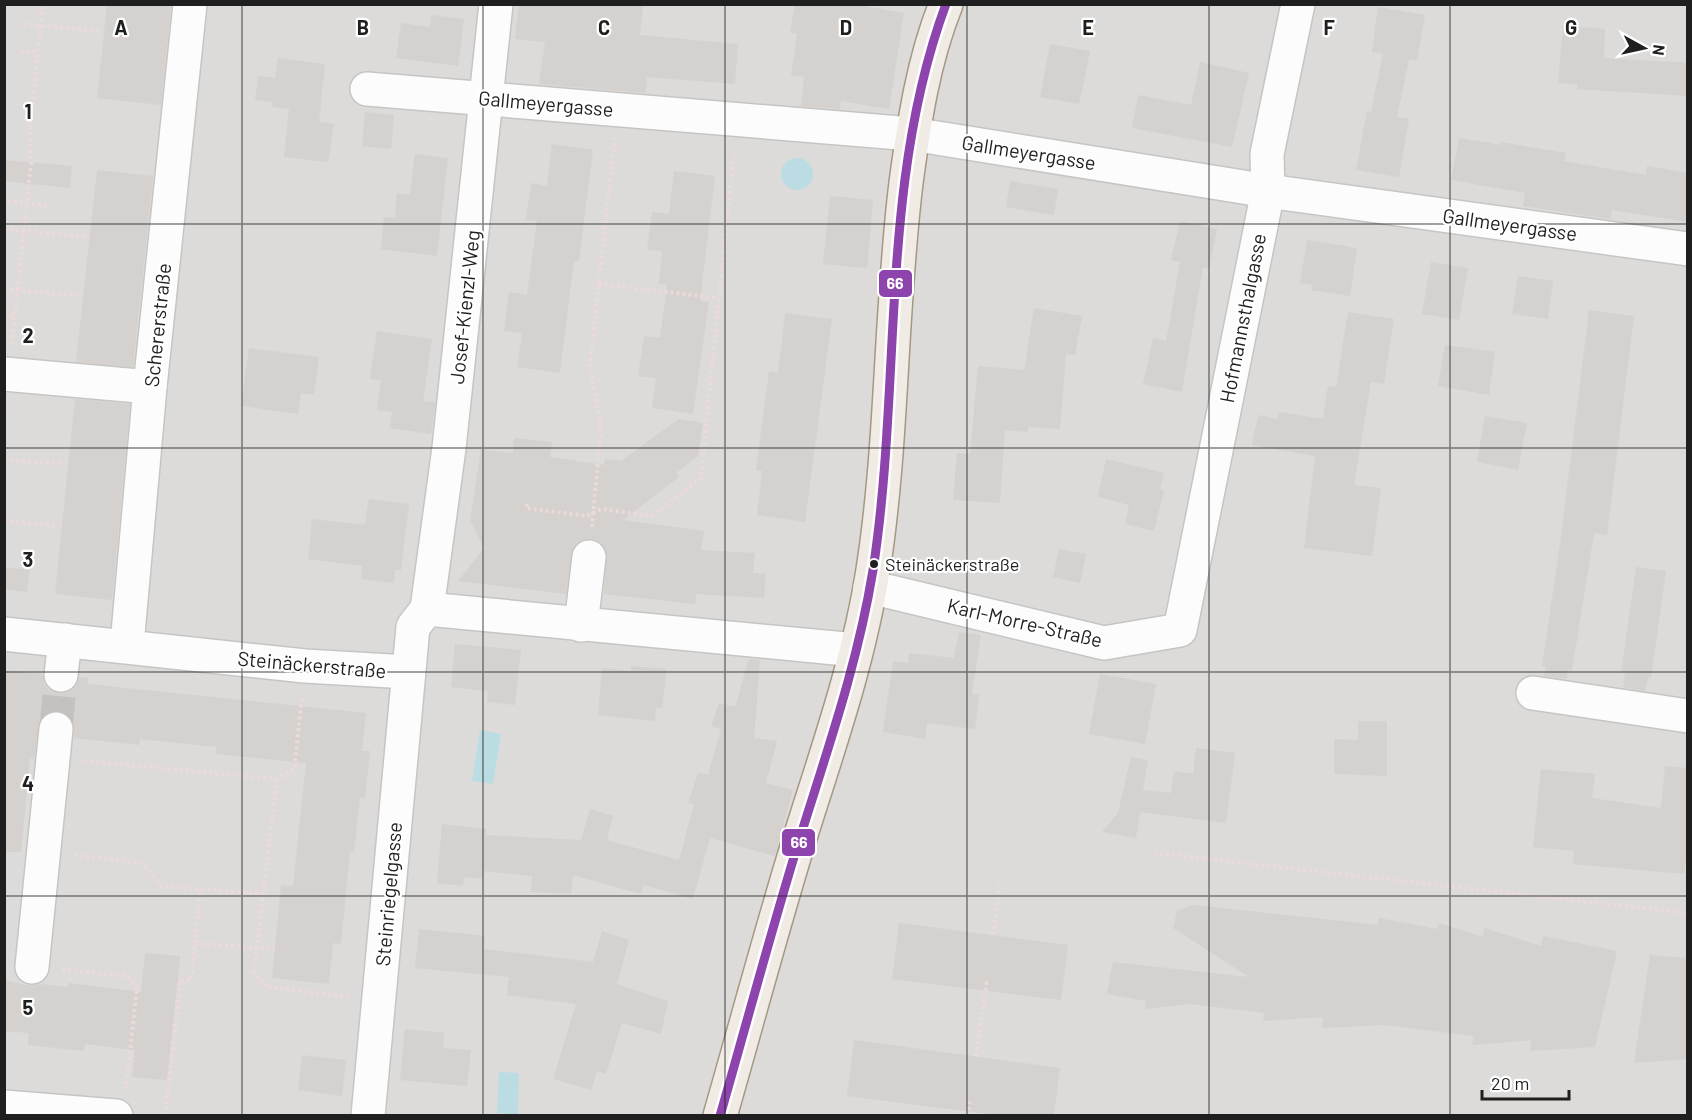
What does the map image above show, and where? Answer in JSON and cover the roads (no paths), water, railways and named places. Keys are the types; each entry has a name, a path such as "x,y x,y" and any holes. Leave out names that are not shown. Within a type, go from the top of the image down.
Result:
{"main road":[{"path":"720,1116 856,650 870,587 887,469 898,254 912,134 934,33 946,4"}],"street":[{"name":"Schererstraße","path":"128,645 150,387 190,4"},
{"name":"Josef-Kienzl-Weg","path":"427,609 449,447 496,4"},
{"name":"Hofmannsthalgasse","path":"1180,630 1268,191 1267,154 1298,4"},
{"name":"Gallmeyergasse","path":"367,89 487,97 912,134 1268,191 1688,249"},
{"path":"6,374 150,387"},
{"path":"581,625 589,557"},
{"name":"Karl-Morre-Straße","path":"870,587 1104,643 1180,630"},
{"path":"427,609 856,650"},
{"name":"Steinäckerstraße","path":"4,634 128,645 305,666 408,672 413,627 427,609"},
{"path":"62,675 65,640"},
{"name":"Steinriegelgasse","path":"368,1116 408,672"},
{"path":"1533,693 1688,716"},
{"path":"32,967 55,743"},
{"path":"4,1107 121,1104"}],"water":[{"path":"797,158 808,163 813,174 808,185 797,190 786,185 781,174 786,163"},
{"path":"480,730 501,734 493,784 472,781"},
{"path":"499,1072 519,1073 518,1115 497,1113"}],"tunnel":[{"path":"56,729 61,675"}],"place":[{"name":"Steinäckerstraße","path":"874,564"}]}
